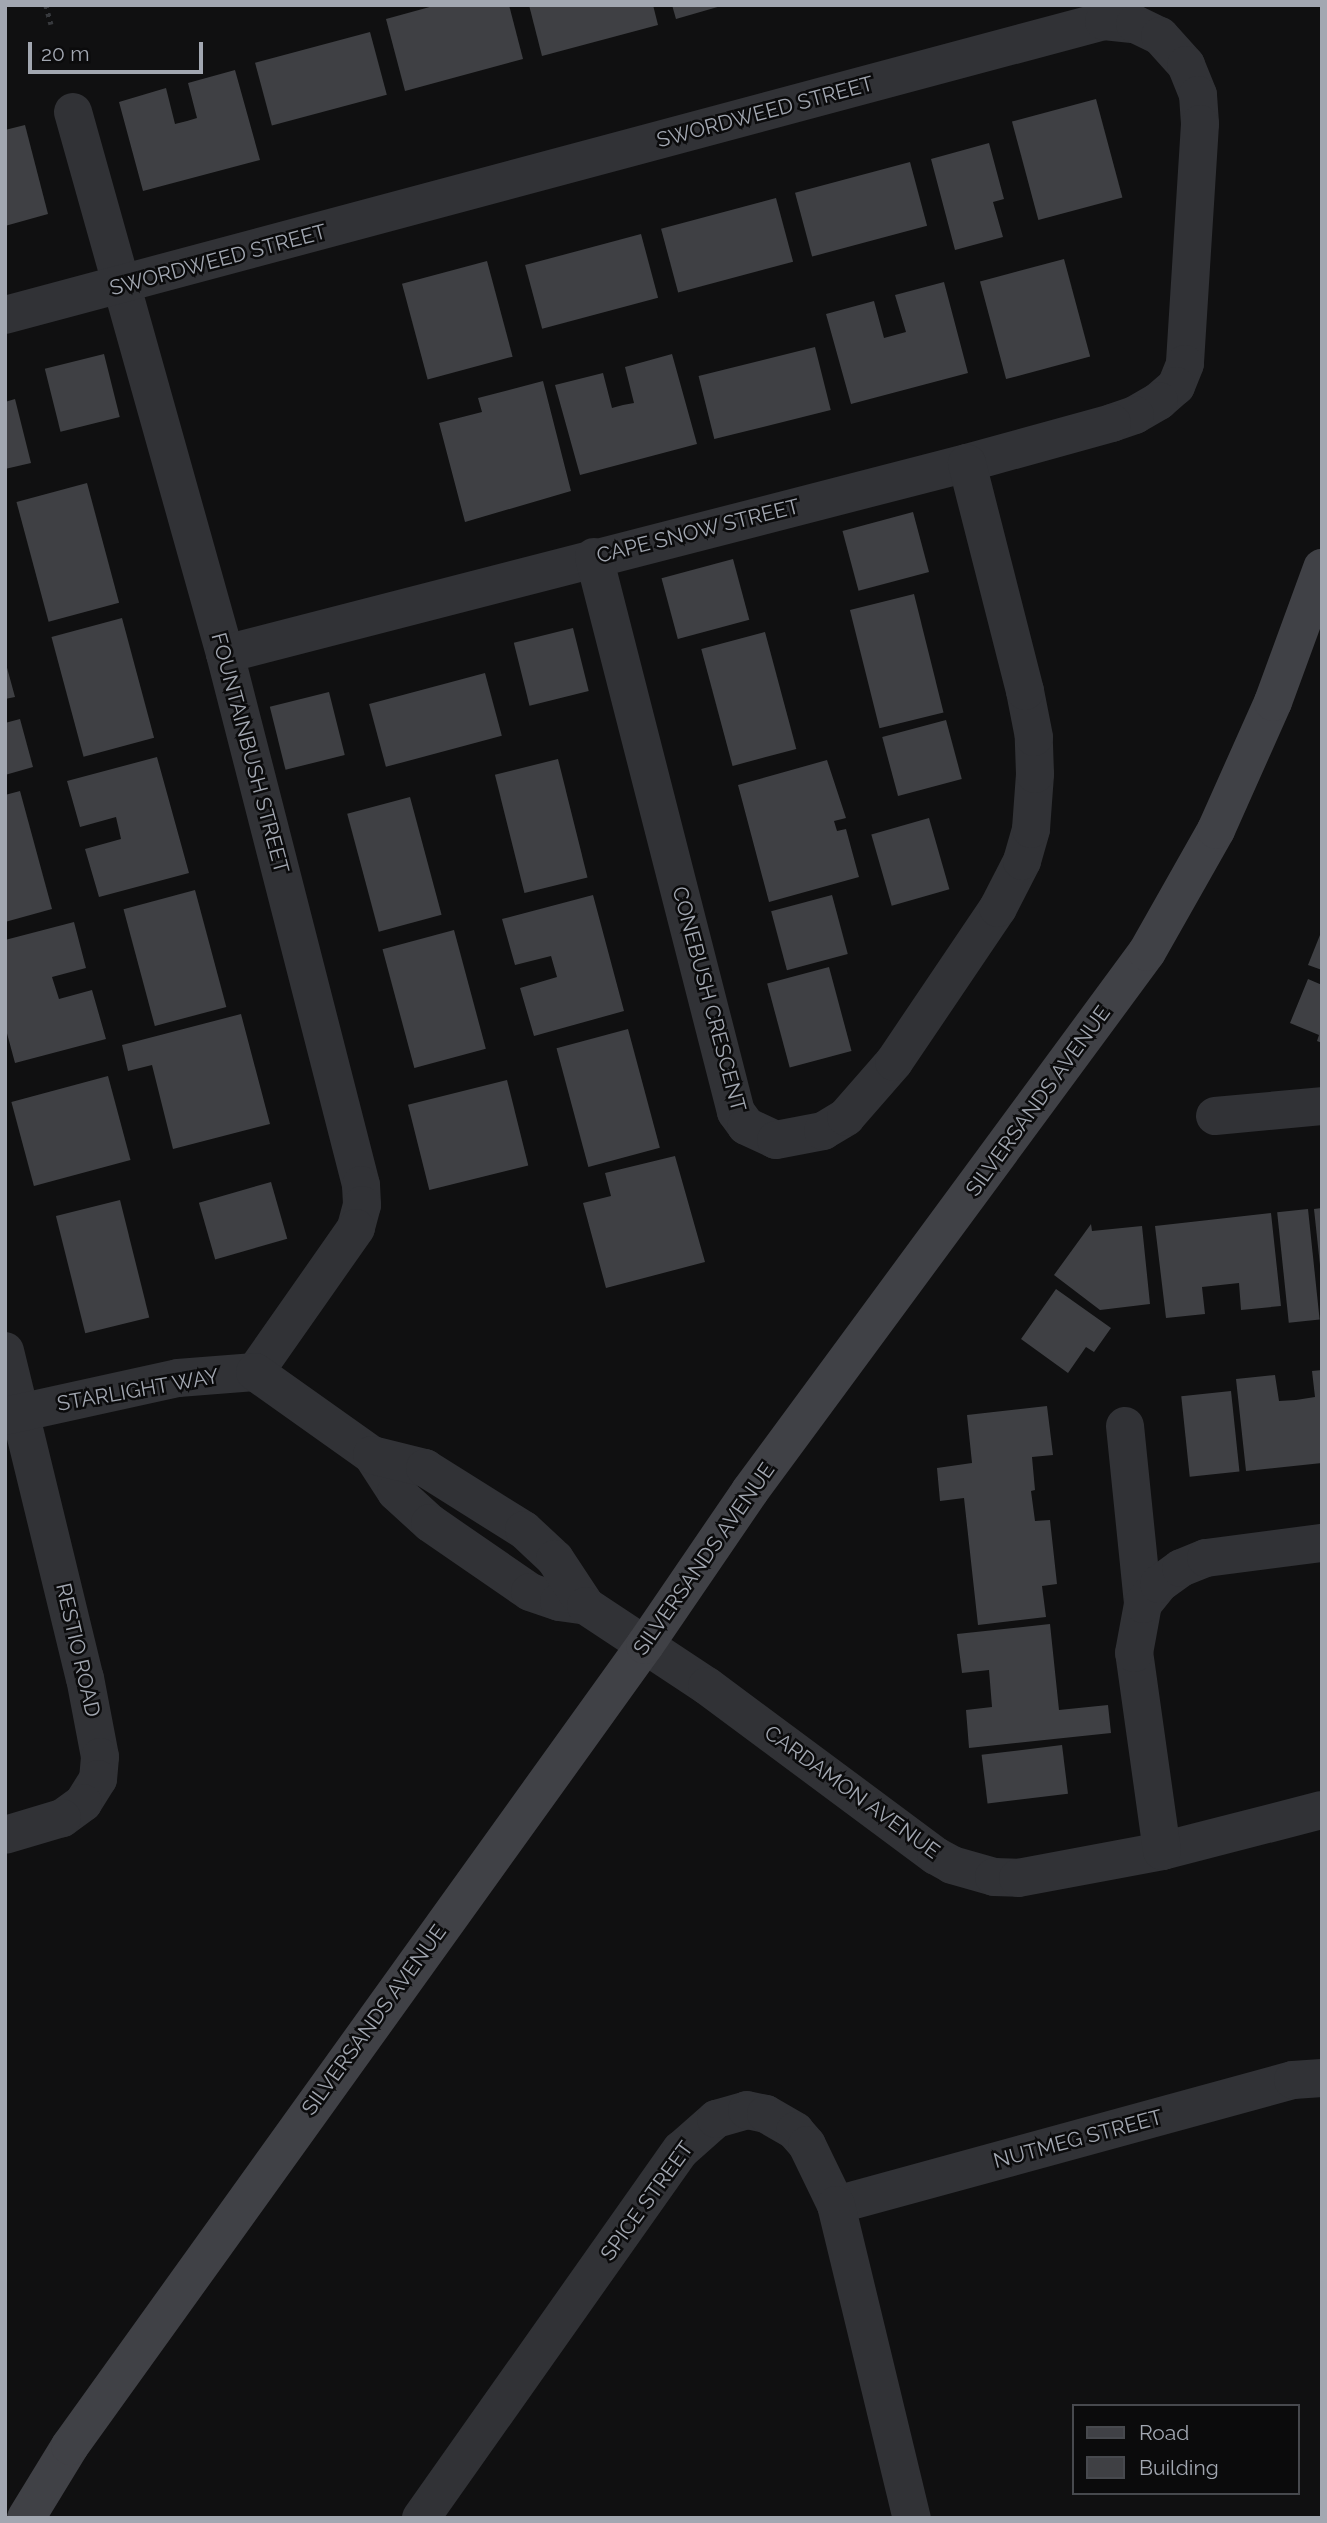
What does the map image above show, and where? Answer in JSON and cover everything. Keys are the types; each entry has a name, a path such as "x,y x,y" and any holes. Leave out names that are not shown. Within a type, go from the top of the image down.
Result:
{"street":[{"name":"SWORDWEED STREET","path":"5,315 122,286 1104,21 1135,24 1160,36 1186,65 1198,95 1200,124 1185,364 1181,379 1167,395"},
{"name":"FOUNTAINBUSH STREET","path":"73,112 225,654 363,1196 356,1228 344,1249 255,1372"},
{"name":"CAPE SNOW STREET","path":"225,654 967,463 1135,415 1167,395"},
{"name":"CONEBUSH CRESCENT","path":"594,557 736,1112 746,1126 776,1140 823,1131 846,1117 894,1062 998,908 1022,861 1031,829 1035,774 1034,737 1025,691 967,463"},
{"name":"SILVERSANDS AVENUE","path":"26,2518 70,2446 645,1645 750,1491 1147,952 1216,830 1273,702 1322,568"},
{"path":"1215,1116 1322,1106"},
{"name":"RESTIO ROAD","path":"5,1351 13,1414 85,1678 100,1757 98,1779 83,1803 62,1818 5,1835"},
{"path":"255,1372 372,1455 425,1468 532,1537 555,1559 586,1606 645,1645"},
{"name":"STARLIGHT WAY","path":"13,1414 178,1378 255,1372"},
{"path":"1125,1426 1143,1604 1135,1653 1162,1850"},
{"path":"372,1455 396,1492 439,1529 530,1592 559,1602 586,1606"},
{"path":"439,1529 462,1490"},
{"path":"1143,1604 1159,1584 1181,1568 1206,1558 1322,1543"},
{"name":"CARDAMON AVENUE","path":"645,1645 707,1686 936,1856 952,1865 994,1877 1018,1878 1162,1850 1322,1810"},
{"name":"NUTMEG STREET","path":"836,2205 1293,2080 1322,2078"},
{"name":"SPICE STREET","path":"421,2518 681,2150 716,2119 747,2110 783,2122 807,2145 836,2205 908,2517"}],"path":[{"path":"46,5 51,23"}],"building":[{"path":"437,5 509,5 523,59 405,91 386,19"},
{"path":"529,5 653,5 658,25 542,56"},
{"path":"672,5 721,5 721,6 676,19"},
{"path":"370,32 387,95 272,126 255,63"},
{"path":"235,70 260,160 143,191 119,102 166,88 175,124 187,121 197,118 188,83"},
{"path":"1096,99 1122,198 1038,220 1012,122"},
{"path":"25,125 48,214 5,226 5,130"},
{"path":"989,143 1004,199 993,202 1003,237 955,250 931,159"},
{"path":"910,162 927,226 812,257 795,193"},
{"path":"776,198 793,262 678,293 661,229"},
{"path":"641,234 658,298 542,329 525,265"},
{"path":"1064,259 1090,357 1006,379 980,282"},
{"path":"487,261 513,357 428,379 402,284"},
{"path":"944,282 968,373 851,404 826,314 874,301 884,338 906,332 895,295"},
{"path":"815,347 831,410 714,439 699,376"},
{"path":"104,354 120,417 61,432 45,369"},
{"path":"672,354 697,444 580,475 555,385 603,373 612,408 634,403 625,367"},
{"path":"543,381 571,491 465,522 439,423 482,412 478,398"},
{"path":"15,399 31,463 5,469 5,402"},
{"path":"87,483 119,603 49,622 16,502"},
{"path":"913,512 929,572 859,591 842,531"},
{"path":"733,559 749,620 678,639 662,578"},
{"path":"914,594 944,712 879,728 850,610"},
{"path":"122,618 154,738 84,757 51,637"},
{"path":"573,628 589,691 530,706 514,643"},
{"path":"765,632 796,749 733,766 701,649"},
{"path":"5,665 15,697 5,699"},
{"path":"485,673 502,736 386,767 369,704"},
{"path":"329,692 345,755 286,770 270,707"},
{"path":"20,719 33,767 5,775 5,723"},
{"path":"946,720 962,779 898,796 882,737"},
{"path":"157,757 189,873 99,897 85,849 121,839 116,817 80,827 67,781"},
{"path":"558,759 588,877 524,893 495,775"},
{"path":"827,760 846,818 834,821 837,831 846,829 859,877 769,902 738,785"},
{"path":"20,791 52,909 5,922 5,795"},
{"path":"410,797 442,915 379,932 347,814"},
{"path":"929,818 949,889 892,906 871,835"},
{"path":"195,890 226,1007 155,1026 124,909"},
{"path":"593,895 624,1011 534,1036 520,988 557,977 551,956 515,965 502,919"},
{"path":"832,895 848,954 787,970 771,911"},
{"path":"74,922 86,968 52,977 59,999 92,990 106,1039 15,1063 5,1026 5,940"},
{"path":"454,930 486,1049 414,1068 383,949"},
{"path":"1322,930 1322,970 1308,965"},
{"path":"829,967 852,1051 790,1068 767,984"},
{"path":"1308,979 1322,985 1322,1043 1317,1041 1319,1035 1290,1023"},
{"path":"241,1014 270,1124 173,1149 152,1065 128,1071 122,1045"},
{"path":"628,1029 660,1148 588,1167 557,1048"},
{"path":"108,1076 131,1160 34,1186 11,1102"},
{"path":"507,1080 528,1165 429,1190 408,1105"},
{"path":"675,1156 705,1262 606,1288 583,1203 611,1196 605,1173"},
{"path":"271,1182 287,1239 215,1259 199,1203"},
{"path":"120,1200 149,1317 85,1333 56,1216"},
{"path":"1322,1208 1322,1265 1320,1265 1314,1209"},
{"path":"1308,1209 1320,1319 1289,1323 1277,1212"},
{"path":"1271,1213 1281,1306 1241,1310 1239,1283 1202,1287 1205,1314 1166,1318 1155,1226"},
{"path":"1091,1224 1092,1231 1142,1226 1150,1304 1100,1310 1054,1275"},
{"path":"1056,1289 1111,1328 1094,1352 1086,1347 1068,1373 1021,1339"},
{"path":"1322,1370 1322,1463 1246,1471 1236,1379 1275,1375 1279,1401 1296,1400 1315,1397 1312,1371"},
{"path":"1231,1391 1239,1472 1190,1477 1181,1396"},
{"path":"1047,1406 1053,1455 1032,1457 1035,1490 1031,1491 1035,1521 1050,1520 1057,1584 1042,1586 1046,1617 978,1625 964,1498 940,1501 937,1468 972,1463 967,1415"},
{"path":"1050,1624 1059,1710 1108,1705 1111,1733 969,1748 966,1710 992,1707 989,1670 962,1673 957,1634"},
{"path":"1062,1745 1068,1794 988,1804 982,1755"}]}
